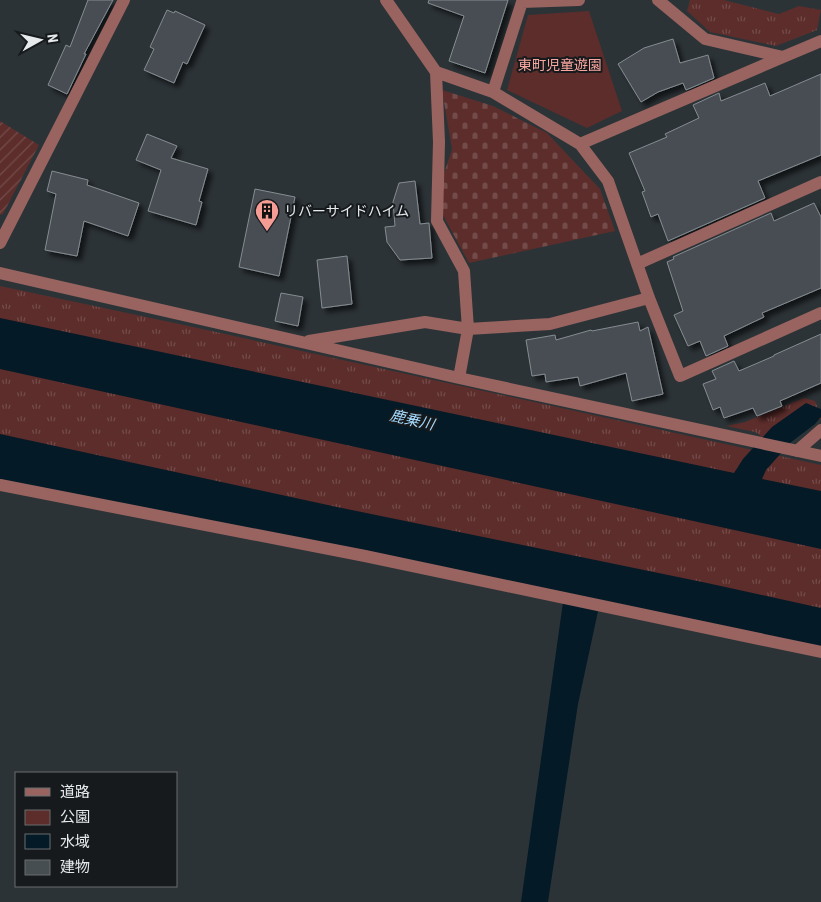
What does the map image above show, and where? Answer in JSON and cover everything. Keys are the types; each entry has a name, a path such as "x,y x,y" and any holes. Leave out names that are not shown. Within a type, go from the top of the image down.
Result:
{"street":[{"path":"1,238 124,0"},
{"path":"386,0 436,72 439,142 437,221 464,271 468,329 458,378"},
{"path":"493,92 522,2 579,0"},
{"path":"658,0 705,39 783,56"},
{"path":"580,144 821,41"},
{"path":"436,72 493,92 580,144 608,181 649,298 680,376 821,313"},
{"path":"637,264 821,182"},
{"path":"0,274 458,378 821,456"},
{"path":"302,342 425,322 468,329 550,324 649,298"},
{"path":"797,451 821,430"},
{"path":"0,485 365,556 821,652"}],"green space":[{"path":"690,0 724,0 779,14 799,6 821,10 817,30 776,46 710,32 687,11"},
{"name":"東町児童遊園","path":"589,11 622,111 587,128 507,90 528,15"},
{"path":"442,90 493,106 547,133 600,189 615,231 469,263 443,215 443,177 452,149"},
{"path":"0,121 39,145 3,214 0,215"},
{"path":"0,286 821,465 821,612 0,442"},
{"path":"804,398 815,401 821,419 767,440 755,432 726,426 745,422"}],"water":[{"name":"鹿乗川","path":"0,318 734,473 743,459 772,427 806,403 821,409 821,417 815,424 790,443 766,470 762,479 821,491 821,549 0,369"},
{"path":"0,434 337,507 821,608 821,649 600,602 578,704 548,902 521,902 564,595 0,479"}],"building":[{"path":"88,0 113,0 84,54 86,54 67,94 48,85 66,45 70,47"},
{"path":"429,0 508,0 485,73 449,61 464,16 428,3"},
{"path":"167,10 174,13 175,11 205,25 187,64 183,62 174,83 144,70 154,49 150,47"},
{"path":"673,39 680,63 708,55 714,78 686,90 683,83 658,92 641,102 618,64 644,48"},
{"path":"821,74 821,155 758,181 765,198 668,241 658,214 651,217 642,192 645,191 629,153 667,137 665,134 699,118 693,105 719,93 721,101 765,83 770,96"},
{"path":"147,134 177,146 171,158 208,169 199,201 202,202 196,225 148,211 161,170 136,160"},
{"path":"52,171 88,180 87,185 139,203 128,236 84,221 77,256 45,250 56,194 47,191"},
{"path":"415,181 420,224 429,223 432,258 400,260 387,242 385,227 395,226 393,202 399,183"},
{"name":"リバーサイドハイム","path":"255,189 295,197 279,276 239,267"},
{"path":"814,203 821,217 821,288 762,313 764,317 724,336 728,346 706,356 700,341 688,346 674,315 683,311 667,262 674,259 673,257 771,213 774,221"},
{"path":"347,256 352,304 322,308 317,260"},
{"path":"281,293 303,297 298,326 275,321"},
{"path":"638,322 640,331 648,327 663,394 632,401 626,373 580,386 578,377 546,382 545,374 532,376 526,340 555,335 556,340 591,330"},
{"path":"821,334 821,383 780,401 782,406 757,416 753,408 724,418 720,407 713,410 703,384 716,379 712,371 734,361 739,371"}],"place":[{"name":"リバーサイドハイム","path":"267,232"}]}
